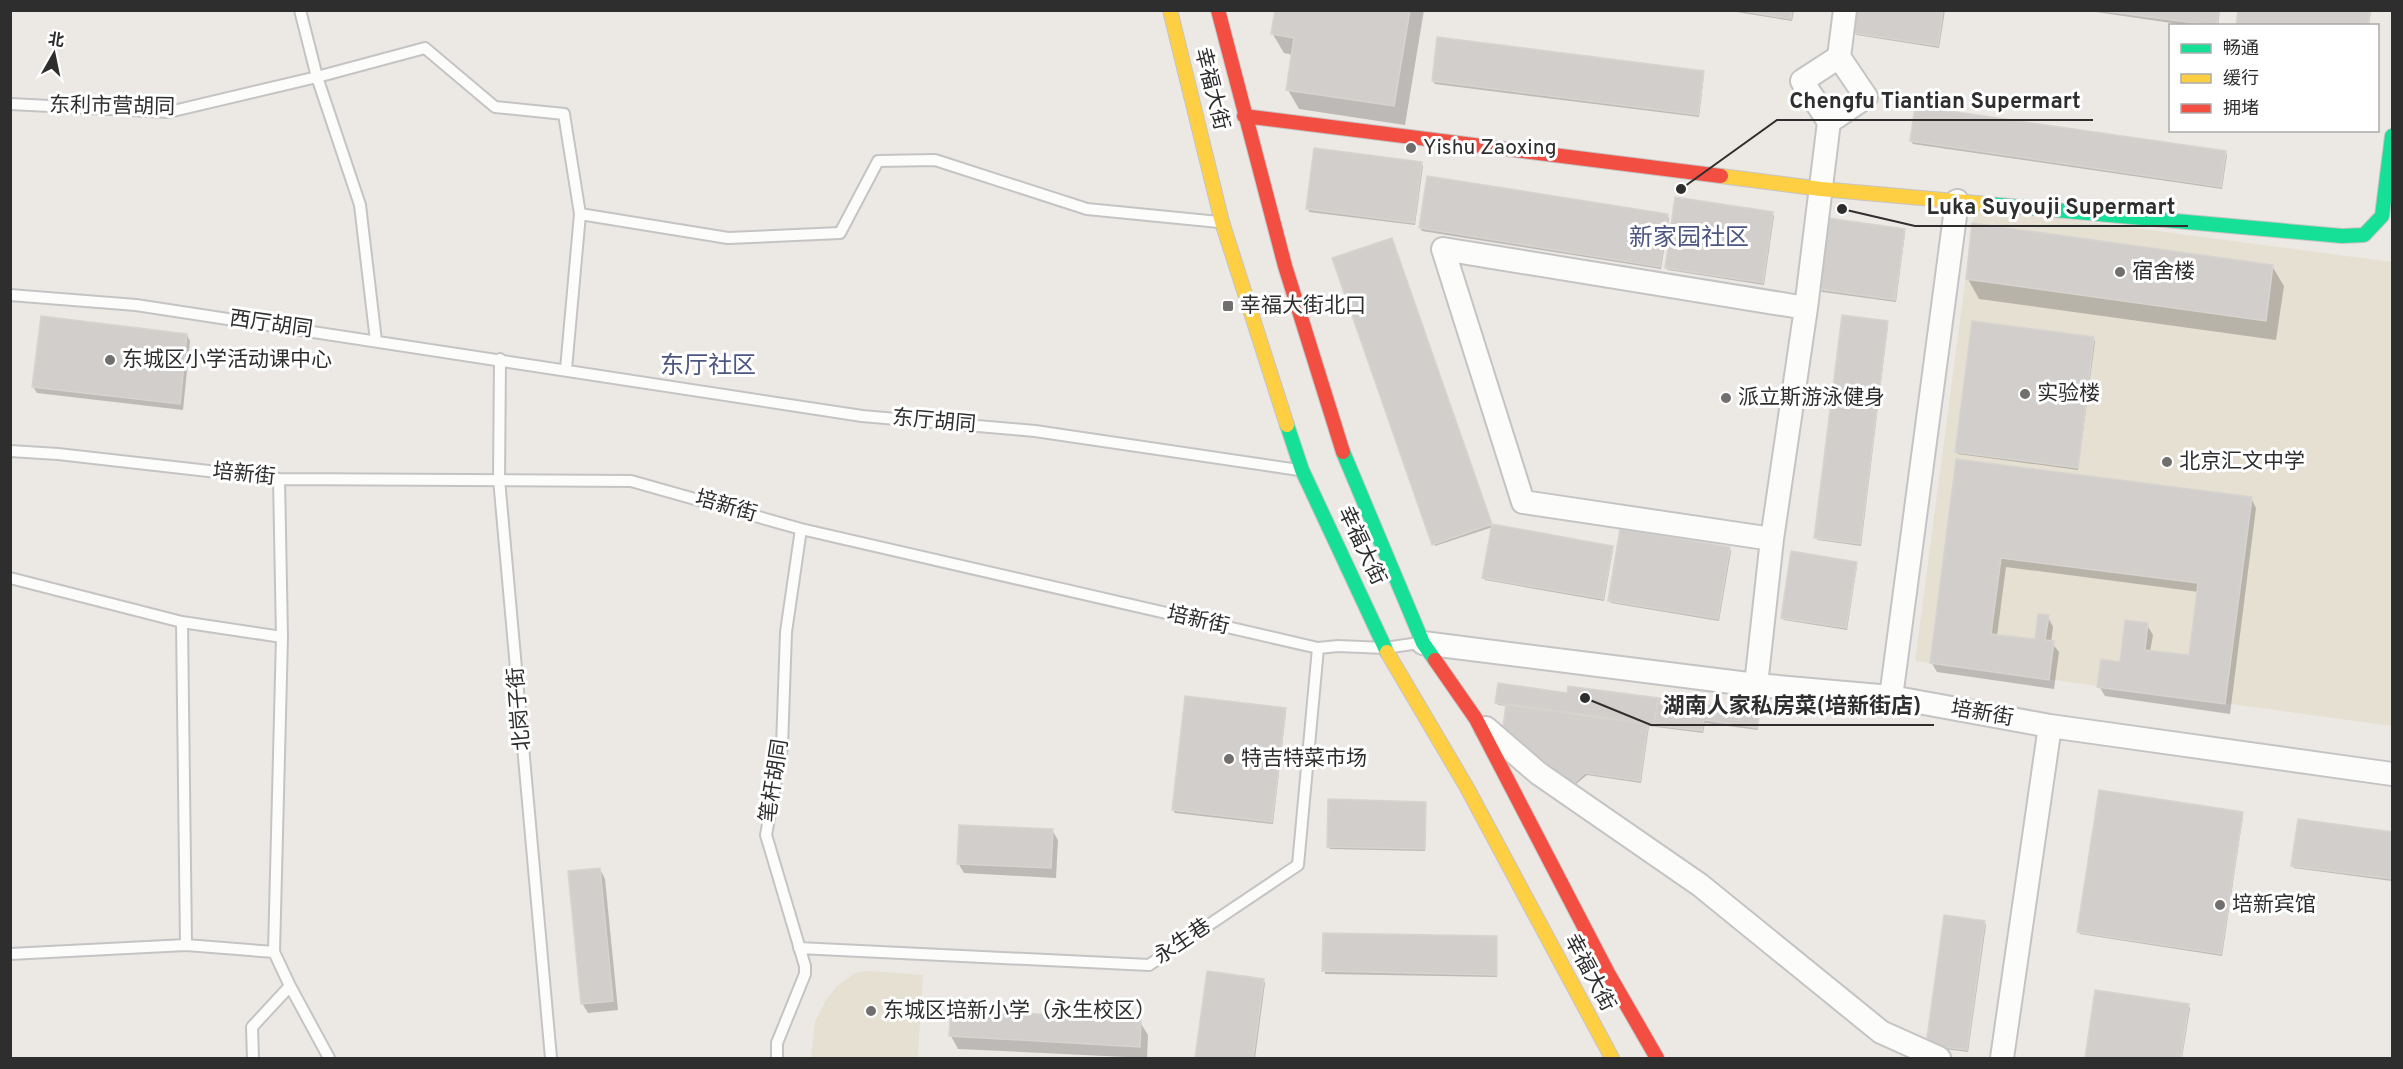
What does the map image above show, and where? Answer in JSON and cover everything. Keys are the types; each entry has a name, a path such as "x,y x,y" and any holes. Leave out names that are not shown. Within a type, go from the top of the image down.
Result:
{"main road":[{"name":"幸福大街","path":"1170,10 1222,222 1302,470 1385,648 1466,786 1612,1059"},
{"name":"幸福大街","path":"1218,10 1285,266 1343,451 1423,643 1476,719 1608,973 1657,1059"},
{"path":"1244,116 1821,189 2331,235 2364,235 2382,216 2390,168 2392,136"}],"street":[{"path":"1829,122 1866,97 1839,57 1845,10"},
{"path":"1756,685 1772,539 1806,308 1829,122 1802,81 1839,57"},
{"path":"1891,697 1957,201"},
{"path":"1772,539 1523,502 1443,249 1806,308"},
{"name":"培新街","path":"1423,643 1756,685 1891,697 2050,726 2392,774"},
{"path":"1476,719 1538,772 1700,885 1881,1032 1939,1059"},
{"path":"2002,1059 2050,726"}],"lane":[{"path":"300,10 317,77 360,205 376,341"},
{"name":"东利市营胡同","path":"10,104 169,112 317,77 425,48 495,107 564,114 580,214"},
{"path":"566,369 580,214 728,238 840,233 878,161 935,160 1087,209 1222,222"},
{"name":"西厅胡同","path":"10,296 136,305 566,369"},
{"name":"北岗子街","path":"500,359 499,478 551,1059"},
{"name":"东厅胡同","path":"566,369 862,416 1035,431 1302,470"},
{"name":"培新街","path":"10,451 58,454 279,479 499,478 631,481 801,529 1318,648 1338,646 1385,648 1423,643"},
{"path":"279,479 282,636 274,952 329,1059"},
{"name":"笔杆胡同","path":"777,1059 777,1043 805,974 805,966 766,835 782,747 786,632 801,529"},
{"path":"10,578 182,622 282,636"},
{"path":"182,622 186,945"},
{"name":"永生巷","path":"799,948 1149,965 1298,865 1318,648"},
{"path":"10,954 186,945 274,952"},
{"path":"253,1059 252,1027 290,986"}],"shaded area":[{"name":"北京汇文中学","path":"1975,207 2392,262 2392,726 1915,661"},
{"name":"东城区培新小学（永生校区）","path":"868,971 923,975 918,1058 811,1058 815,1022 826,1000 837,986 855,973"}],"building":[{"path":"1275,10 1410,10 1394,106 1286,90 1294,38 1271,34"},
{"path":"1737,10 1792,10 1791,19"},
{"path":"1857,10 1943,10 1938,46 1854,33"},
{"path":"2096,10 2219,10 2217,24"},
{"path":"2238,10 2370,10 2368,24 2236,24"},
{"path":"1437,37 1704,71 1698,115 1432,81"},
{"path":"1915,106 2226,151 2221,187 1910,141"},
{"path":"1314,148 1422,162 1414,223 1306,209"},
{"path":"1427,176 1668,214 1660,267 1419,228"},
{"path":"1675,197 1773,212 1763,283 1665,268"},
{"path":"1828,218 1905,229 1895,300 1818,289"},
{"name":"宿舍楼","path":"1972,223 2273,265 2266,321 1966,279"},
{"path":"1392,238 1492,524 1432,545 1332,258"},
{"path":"1842,315 1888,321 1860,544 1814,538"},
{"name":"东城区小学活动课中心","path":"41,316 187,334 180,404 32,387"},
{"name":"实验楼","path":"1972,321 2094,337 2078,468 1955,452"},
{"path":"1956,459 2252,497 2225,704 2097,687 2101,659 2120,662 2125,620 2148,623 2145,650 2189,655 2198,583 2001,558 1991,634 2035,639 2038,614 2049,615 2045,640 2054,641 2049,680 1930,663"},
{"path":"1492,524 1613,546 1603,599 1482,578"},
{"path":"1620,529 1730,547 1718,619 1608,601"},
{"path":"1791,551 1857,562 1846,628 1781,618"},
{"path":"1498,683 1567,693 1568,686 1658,698 1654,725 1495,703"},
{"name":"特吉特菜市场","path":"1185,696 1286,708 1272,822 1172,810"},
{"path":"1658,698 1760,713 1757,728 1704,720 1702,731 1654,725"},
{"path":"1506,704 1648,724 1640,781 1585,773 1574,783 1502,734"},
{"path":"2099,790 2243,812 2221,954 2077,932"},
{"path":"1328,799 1426,802 1425,849 1327,847"},
{"path":"2298,819 2392,832 2392,879 2291,866"},
{"path":"959,825 1053,829 1051,868 957,864"},
{"path":"600,868 613,1001 581,1004 568,871"},
{"path":"1944,915 1985,921 1967,1050 1926,1045"},
{"path":"1323,933 1497,936 1497,975 1322,971"},
{"path":"1207,971 1264,979 1253,1058 1195,1058"},
{"path":"2095,990 2189,1004 2181,1058 2085,1058"},
{"path":"951,1009 1141,1020 1140,1047 949,1036"}],"traffic: fast":[{"path":"1988,204 2342,236 2364,235 2382,216 2392,136"},
{"path":"1287,425 1302,470 1387,652"},
{"path":"1343,452 1423,643 1435,660"}],"traffic: slow":[{"path":"1170,10 1222,222 1287,425"},
{"path":"1721,176 1821,189 1988,204"},
{"path":"1387,652 1466,786 1612,1058"}],"traffic: jam":[{"path":"1218,10 1285,266 1343,452"},
{"path":"1244,116 1721,176"},
{"path":"1435,660 1476,719 1608,973 1657,1058"}],"place":[{"name":"Yishu Zaoxing","path":"1411,148"},
{"name":"Chengfu Tiantian Supermart","path":"1681,189"},
{"name":"Luka Suyouji Supermart","path":"1842,209"},
{"name":"宿舍楼","path":"2120,272"},
{"name":"幸福大街北口","path":"1228,306"},
{"name":"东城区小学活动课中心","path":"110,360"},
{"name":"实验楼","path":"2025,394"},
{"name":"派立斯游泳健身","path":"1726,398"},
{"name":"北京汇文中学","path":"2167,462"},
{"name":"湖南人家私房菜(培新街店)","path":"1585,698"},
{"name":"特吉特菜市场","path":"1229,759"},
{"name":"培新宾馆","path":"2220,905"},
{"name":"东城区培新小学（永生校区）","path":"871,1011"}],"district":[{"name":"新家园社区","path":"1689,239"},
{"name":"东厅社区","path":"708,367"}]}
